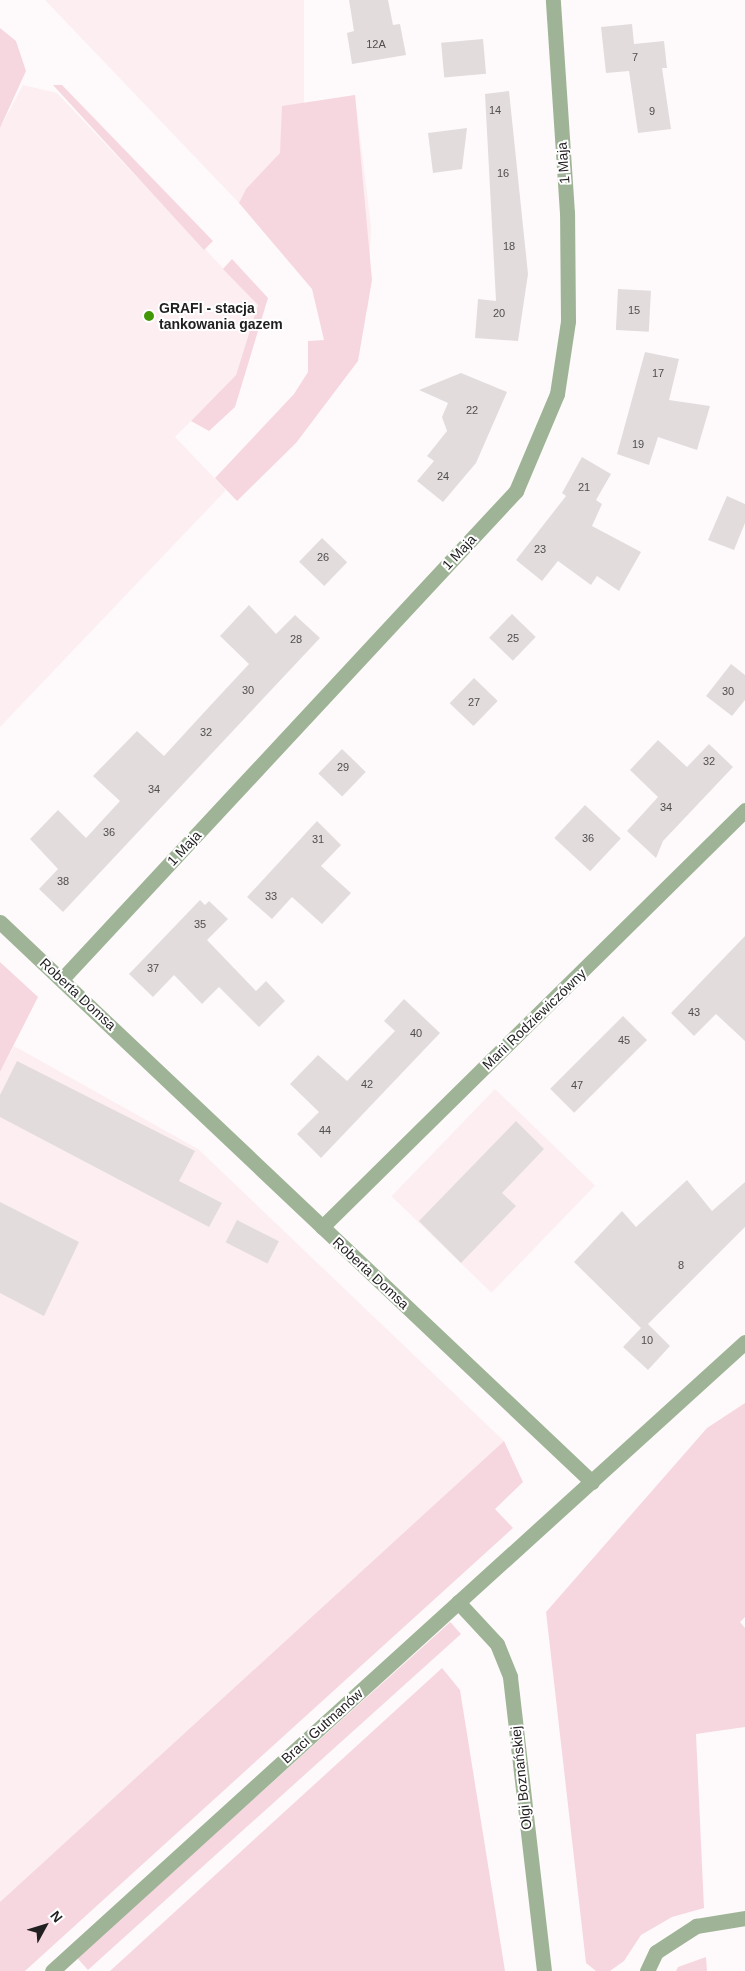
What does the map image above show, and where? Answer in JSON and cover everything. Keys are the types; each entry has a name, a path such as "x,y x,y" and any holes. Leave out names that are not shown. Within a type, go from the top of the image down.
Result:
{"street":[{"name":"1 Maja","path":"62,979 516,491 557,394 568,321 566,213 553,0"},
{"name":"Marii Rodziewiczówny","path":"322,1227 745,810"},
{"name":"Roberta Domsa","path":"0,922 592,1482"},
{"path":"592,1482 745,1342"},
{"name":"Braci Gutmanów","path":"52,1971 592,1482"},
{"name":"Olgi Boznańskiej","path":"458,1602 496,1644 510,1677 544,1971"},
{"path":"646,1971 656,1952 696,1926 745,1918"}],"shaded area":[{"path":"45,0 304,0 304,104 355,95 371,227 368,308 239,203"},
{"path":"0,28 16,41 26,71 0,128"},
{"path":"23,85 57,93 258,305 236,375 175,437 226,490 0,727 0,128"},
{"path":"53,85 62,85 213,241 204,250"},
{"path":"355,95 372,280 358,361 296,443 237,501 215,478 294,394 308,372 308,341 324,340 312,289 239,203 246,189 280,153 282,106"},
{"path":"232,259 268,298 235,407 209,431 191,421 236,375 258,305 223,269"},
{"path":"0,962 38,997 0,1072"},
{"path":"14,1046 198,1149 504,1441 0,1902 0,1072"},
{"path":"495,1089 595,1186 491,1293 391,1196"},
{"path":"745,1403 745,1617 740,1622 745,1628 745,1727 696,1734 704,1908 672,1917 641,1935 624,1961 610,1971 596,1971 586,1963 546,1612 707,1428"},
{"path":"504,1441 523,1482 495,1509 513,1528 25,1971 0,1971 0,1902"},
{"path":"450,1622 461,1634 88,1970 77,1958"},
{"path":"442,1668 460,1690 505,1971 110,1971"},
{"path":"706,1957 707,1971 676,1971 678,1967"}],"building":[{"path":"349,0 388,0 393,25 400,24 406,55 352,64 347,33 354,31"},
{"path":"632,24 634,44 664,41 667,68 662,68 671,129 638,133 629,71 606,73 601,27"},
{"path":"483,39 486,74 444,78 441,43"},
{"path":"509,91 528,274 518,341 475,338 478,299 496,301 485,94"},
{"path":"467,128 462,169 433,173 428,133"},
{"path":"618,289 651,291 649,332 616,330"},
{"path":"645,352 679,359 669,400 710,406 697,450 658,437 649,465 617,454"},
{"path":"461,373 507,392 476,463 443,502 417,481 434,461 427,456 447,431 442,417 448,403 419,390"},
{"path":"582,457 611,474 596,500 602,504 592,526 641,552 619,591 597,576 591,585 558,561 542,581 516,560 566,496 562,493"},
{"path":"727,496 745,504 745,523 734,550 708,540"},
{"path":"322,538 347,562 324,586 299,562"},
{"path":"249,605 276,634 295,615 320,638 63,912 39,889 58,869 30,839 58,810 86,838 120,801 93,776 137,731 164,756 249,664 220,636"},
{"path":"512,614 536,637 513,661 489,638"},
{"path":"731,664 745,675 745,700 732,716 706,696"},
{"path":"474,678 498,701 473,726 450,703"},
{"path":"658,740 687,767 709,744 733,767 663,841 656,858 627,831 658,797 630,770"},
{"path":"342,749 366,772 342,796 318,773"},
{"path":"585,805 621,838 590,871 554,838"},
{"path":"317,821 341,845 321,866 351,893 322,924 292,897 272,919 247,897"},
{"path":"200,900 205,905 209,901 228,919 207,940 256,991 266,981 285,1001 259,1027 219,987 202,1004 174,975 153,997 129,974"},
{"path":"745,936 745,1041 716,1014 694,1036 671,1013"},
{"path":"404,999 440,1033 321,1158 297,1134 319,1112 290,1084 318,1055 347,1081 395,1031 384,1021"},
{"path":"623,1016 647,1040 574,1113 550,1089"},
{"path":"17,1061 195,1151 179,1181 222,1203 209,1227 0,1117 0,1095"},
{"path":"516,1121 544,1149 502,1193 516,1206 461,1263 419,1221"},
{"path":"687,1180 712,1211 745,1182 745,1227 648,1324 670,1346 648,1370 623,1347 641,1328 574,1262 622,1211 636,1227"},
{"path":"0,1202 79,1242 44,1316 0,1293"},
{"path":"237,1220 279,1241 268,1264 226,1242"}],"place":[{"name":"GRAFI - stacja tankowania gazem","path":"149,316"}]}
